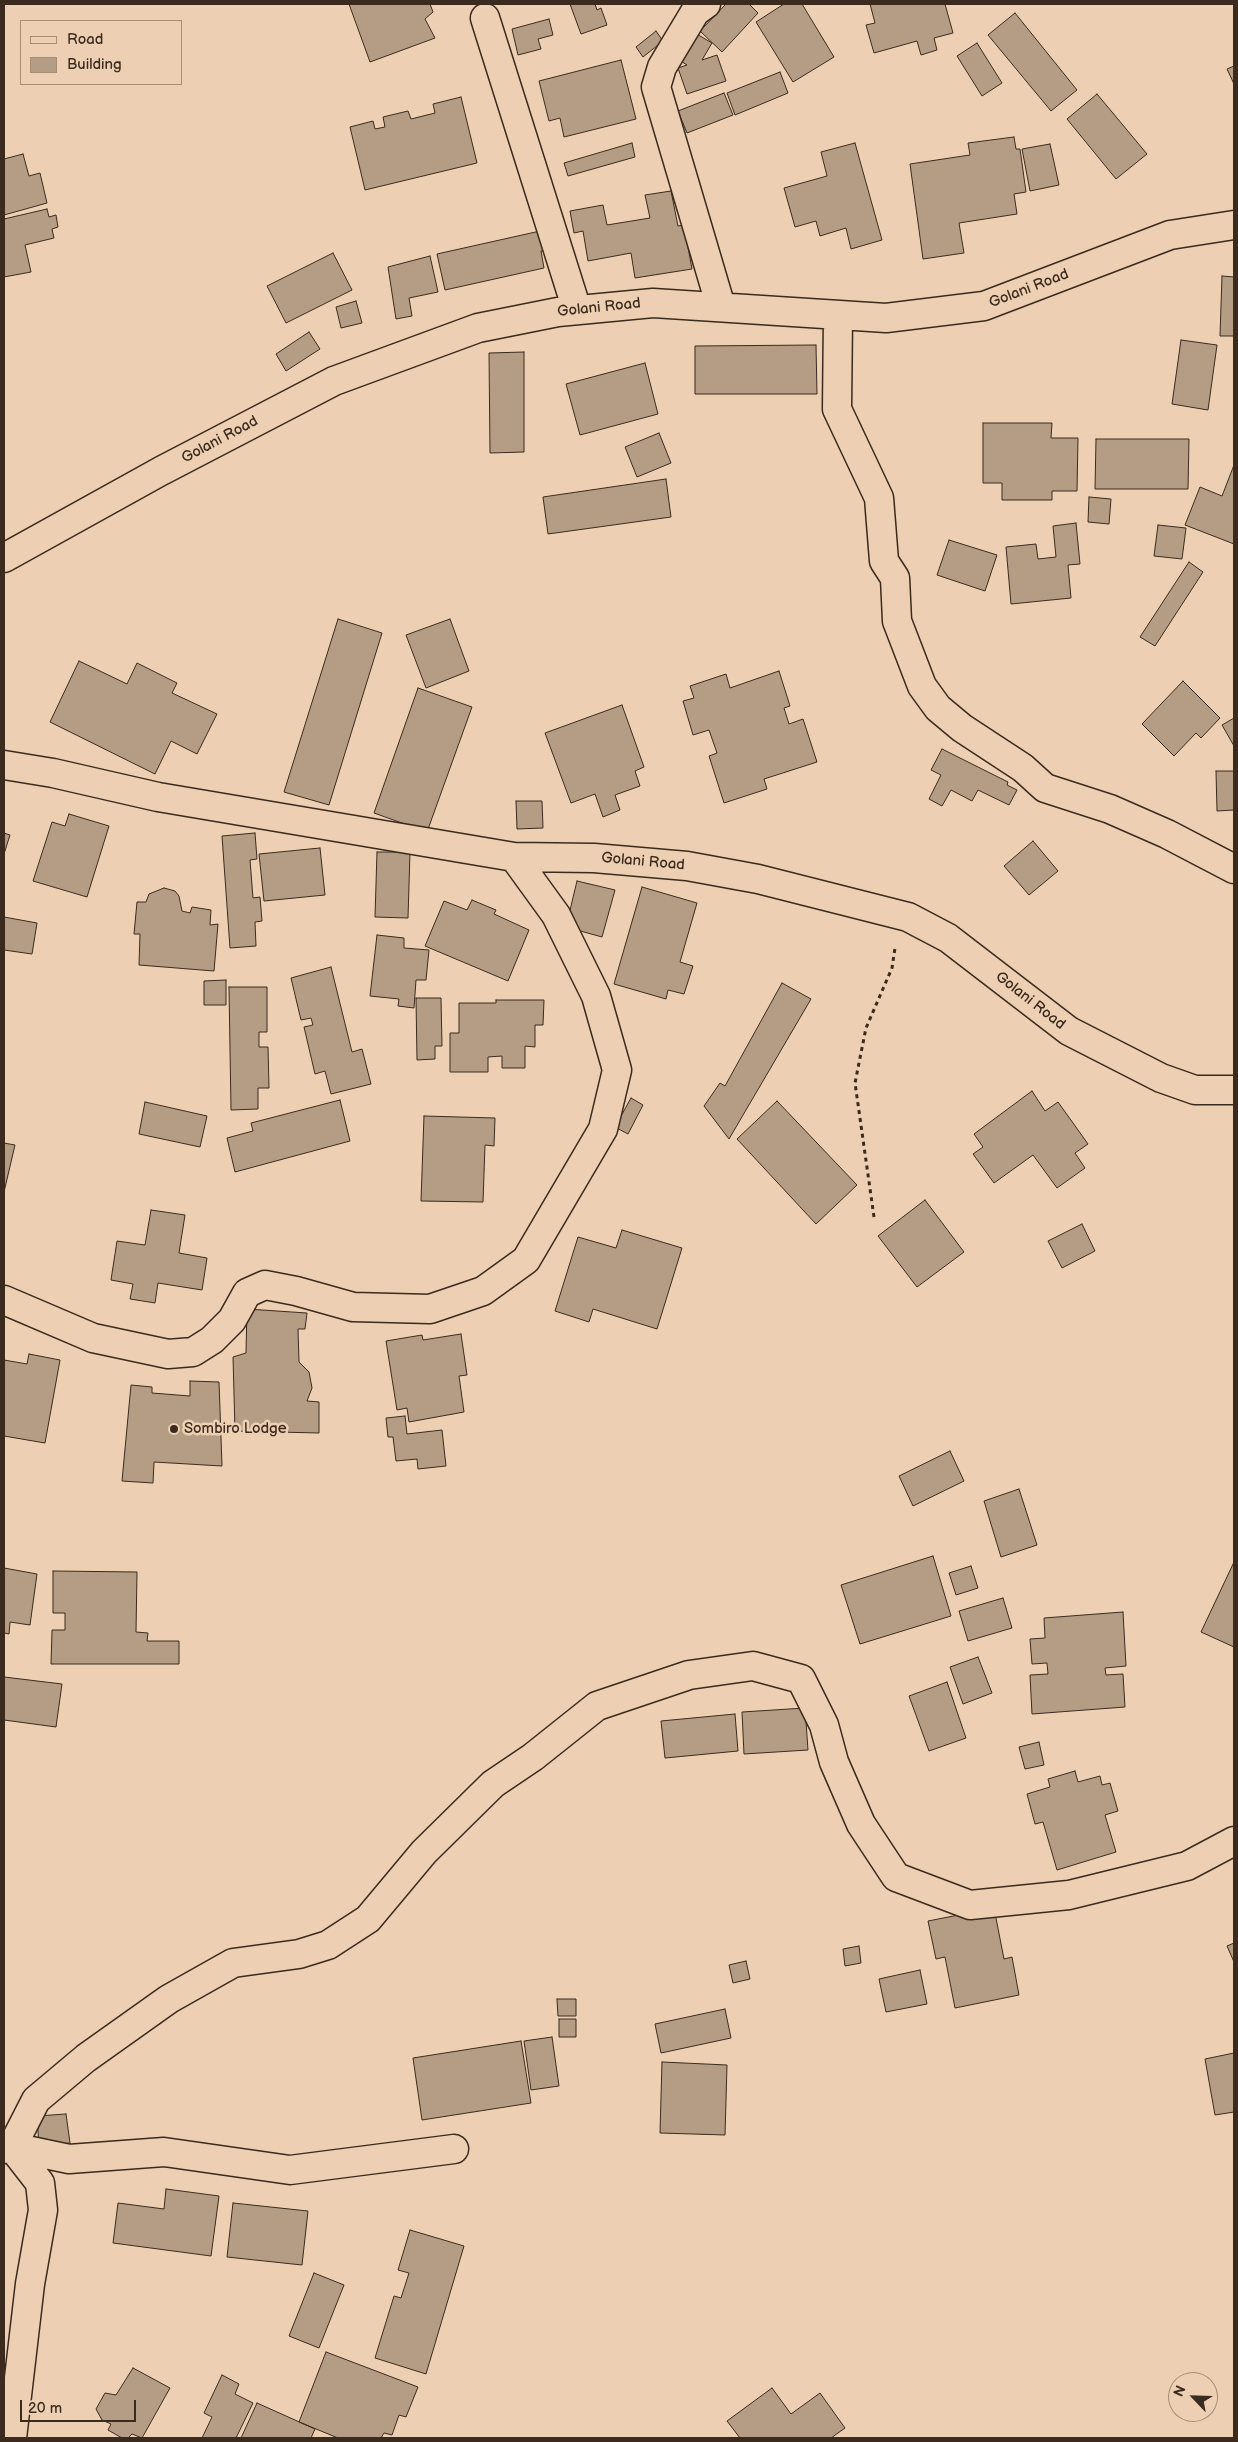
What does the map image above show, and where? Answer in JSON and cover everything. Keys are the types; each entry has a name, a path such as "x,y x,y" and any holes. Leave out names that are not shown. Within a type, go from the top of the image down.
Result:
{"street":[{"path":"706,4 695,12 662,67 656,87 721,308"},
{"path":"484,18 578,310"},
{"name":"Golani Road","path":"4,558 161,471 334,381 478,328 578,310 653,303 886,318 984,306 1170,234 1234,225"},
{"path":"838,316 837,409 879,498 884,561 895,578 897,620 922,686 938,708 962,728 1023,768 1046,788 1118,813 1167,834 1234,869"},
{"name":"Golani Road","path":"4,765 53,773 158,798 514,857 594,858 688,866 758,879 900,915 948,938 1069,1032 1160,1078 1196,1090 1234,1090"},
{"path":"4,1300 93,1338 168,1354 193,1352 212,1340 232,1320 247,1293 265,1285 296,1291 353,1307 430,1310 483,1291 526,1260 603,1129 616,1070 596,996 556,915 514,857"},
{"path":"8,2148 36,2100 86,2058 169,1999 233,1963 299,1954 336,1940 368,1919 424,1852 492,1784 533,1757 597,1706 690,1675 753,1666 801,1679 824,1725 834,1762 861,1824 896,1877 970,1905 1069,1895 1187,1866 1234,1841"},
{"path":"8,2148 69,2159 164,2152 290,2170 454,2148"},
{"path":"8,2148 40,2184 43,2210 30,2284 12,2438"}],"path":[{"path":"874,1217 855,1083 866,1028 892,968 900,915"}],"building":[{"path":"349,4 430,4 433,12 425,19 435,38 370,62"},
{"path":"570,4 595,4 597,10 601,8 607,25 581,34"},
{"path":"726,4 749,4 758,13 722,52 700,31"},
{"path":"784,4 802,4 834,57 793,82 756,22"},
{"path":"870,4 945,4 953,33 934,38 937,50 921,55 917,41 874,53 866,25 875,23"},
{"path":"1015,13 1077,90 1051,111 988,35"},
{"path":"549,19 553,35 538,39 541,49 518,55 512,29"},
{"path":"656,31 663,41 643,57 636,47"},
{"path":"695,33 712,43 702,60 717,55 726,81 687,94 678,68 687,65 679,60"},
{"path":"977,43 1002,83 982,96 957,56"},
{"path":"621,60 636,119 564,137 560,118 549,121 539,81"},
{"path":"1234,66 1234,84 1227,69"},
{"path":"780,72 788,93 735,115 727,93"},
{"path":"724,93 733,115 687,133 678,111"},
{"path":"1097,94 1147,154 1116,179 1067,119"},
{"path":"461,97 477,163 365,190 350,127 373,121 375,129 385,127 383,117 408,111 411,119 435,113 433,104"},
{"path":"1014,137 1016,149 1020,149 1026,192 1014,194 1017,214 959,223 964,253 923,259 910,164 970,155 968,143"},
{"path":"632,143 635,157 568,176 564,163"},
{"path":"855,143 882,240 851,249 846,228 820,236 816,221 795,227 784,188 827,176 821,152"},
{"path":"1050,144 1059,185 1030,191 1022,149"},
{"path":"23,154 29,176 40,173 47,203 4,215 4,159"},
{"path":"671,191 678,226 684,225 692,269 635,278 631,253 588,261 583,231 574,233 570,211 603,205 607,225 650,218 645,195"},
{"path":"47,209 49,217 56,215 58,227 52,229 54,238 25,245 31,272 4,277 4,219"},
{"path":"549,229 554,248 541,251 544,268 445,290 437,254"},
{"path":"333,253 352,290 286,323 267,286"},
{"path":"430,256 438,292 409,298 412,316 396,319 388,267"},
{"path":"1222,276 1234,277 1234,336 1220,336"},
{"path":"356,301 362,323 341,328 336,307"},
{"path":"309,332 320,349 286,371 276,354"},
{"path":"1181,340 1217,345 1208,410 1172,404"},
{"path":"816,345 817,394 695,394 695,346"},
{"path":"524,352 524,452 490,453 489,353"},
{"path":"645,363 658,414 580,435 566,384"},
{"path":"983,423 1052,423 1051,438 1078,438 1077,491 1052,491 1052,500 1002,500 1002,483 983,483"},
{"path":"659,433 671,463 637,477 625,447"},
{"path":"1096,439 1189,439 1188,489 1095,489"},
{"path":"1234,465 1234,544 1185,525 1200,487 1222,496"},
{"path":"666,479 671,517 548,534 543,497"},
{"path":"1089,497 1111,499 1109,524 1088,522"},
{"path":"1076,523 1080,564 1068,565 1071,598 1011,604 1006,547 1036,544 1038,559 1056,557 1053,526"},
{"path":"1158,525 1186,528 1182,559 1154,556"},
{"path":"949,540 997,555 985,591 937,575"},
{"path":"1189,562 1203,572 1155,646 1140,637"},
{"path":"338,619 382,633 329,805 284,792"},
{"path":"450,619 469,671 426,688 406,635"},
{"path":"79,661 127,684 137,663 177,683 172,693 217,714 197,754 171,741 155,774 50,722"},
{"path":"779,671 790,706 784,708 789,724 803,719 817,762 764,779 767,789 724,803 709,756 717,753 709,730 693,735 683,701 694,698 690,686 726,674 730,688"},
{"path":"1183,681 1220,718 1201,738 1196,733 1174,756 1142,724"},
{"path":"418,688 472,707 427,832 374,813"},
{"path":"622,705 644,767 635,771 640,786 615,795 620,810 603,817 595,794 571,803 545,733"},
{"path":"1234,718 1234,746 1222,725"},
{"path":"942,749 1008,782 1007,785 1017,790 1009,805 978,790 972,801 951,790 942,806 929,799 941,775 931,770"},
{"path":"1216,771 1234,771 1234,810 1217,811"},
{"path":"516,801 542,801 543,828 517,829"},
{"path":"69,814 109,826 87,897 33,881 52,822 65,826"},
{"path":"4,833 10,835 4,854"},
{"path":"255,833 257,859 250,860 253,898 260,897 262,921 255,922 256,946 230,948 222,836"},
{"path":"1033,841 1058,871 1029,895 1004,866"},
{"path":"320,848 325,895 264,901 259,854"},
{"path":"377,852 410,852 408,918 375,917"},
{"path":"577,881 615,890 602,937 566,927"},
{"path":"642,887 697,903 680,962 693,966 684,994 668,990 666,999 614,984"},
{"path":"164,888 175,891 179,896 182,911 190,913 192,907 211,910 210,925 218,924 214,971 139,965 140,934 134,934 137,902 146,902 149,894"},
{"path":"472,900 496,910 494,914 529,930 508,981 425,946 444,901 467,910"},
{"path":"4,917 37,923 32,954 4,950"},
{"path":"377,935 404,938 404,948 429,950 426,980 416,980 414,1008 398,1006 399,999 370,996"},
{"path":"331,967 352,1052 362,1049 371,1084 331,1094 325,1071 315,1074 304,1027 313,1025 311,1018 301,1020 291,978"},
{"path":"226,980 226,1005 204,1005 204,981"},
{"path":"782,983 811,999 729,1139 704,1106 720,1083 725,1086"},
{"path":"229,987 267,987 267,1032 259,1032 259,1047 268,1047 269,1088 258,1088 258,1109 231,1110"},
{"path":"416,998 441,998 442,1046 435,1046 435,1059 417,1060"},
{"path":"496,1000 544,1000 543,1025 535,1025 535,1047 525,1046 525,1068 502,1068 502,1056 488,1057 488,1072 450,1072 450,1033 459,1033 459,1003 496,1003"},
{"path":"1032,1091 1045,1111 1058,1102 1088,1144 1075,1153 1085,1168 1057,1188 1033,1155 994,1183 973,1154 983,1147 974,1134"},
{"path":"631,1098 643,1105 628,1134 615,1127"},
{"path":"340,1100 350,1141 235,1172 227,1138 253,1131 251,1123"},
{"path":"777,1101 857,1185 816,1224 737,1139"},
{"path":"145,1102 207,1116 200,1147 139,1134"},
{"path":"424,1116 495,1118 494,1146 485,1145 483,1202 421,1201"},
{"path":"4,1143 15,1145 4,1192"},
{"path":"925,1200 964,1252 917,1287 878,1236"},
{"path":"151,1210 185,1215 179,1253 207,1258 202,1290 158,1283 155,1303 130,1299 133,1284 111,1280 117,1241 145,1245"},
{"path":"1082,1224 1095,1251 1062,1268 1048,1241"},
{"path":"622,1230 682,1248 657,1329 593,1309 589,1322 555,1311 578,1237 616,1248"},
{"path":"247,1309 307,1313 305,1329 298,1329 299,1362 309,1372 312,1388 307,1401 319,1402 319,1433 235,1431 233,1357 246,1353"},
{"path":"461,1334 467,1375 459,1376 464,1412 409,1422 407,1408 397,1410 386,1341 422,1335 423,1340"},
{"path":"29,1354 60,1360 45,1443 4,1436 4,1360 27,1364"},
{"name":"Sombiro Lodge","path":"190,1381 219,1382 222,1466 154,1462 153,1483 122,1481 131,1385 152,1387 152,1393 190,1396"},
{"path":"405,1416 407,1434 442,1430 446,1466 418,1469 417,1459 396,1461 393,1437 388,1437 386,1418"},
{"path":"950,1451 964,1481 913,1506 899,1476"},
{"path":"1019,1489 1037,1545 1001,1557 984,1501"},
{"path":"933,1556 951,1616 860,1644 841,1585"},
{"path":"1234,1562 1234,1647 1201,1632"},
{"path":"971,1566 978,1588 956,1595 949,1573"},
{"path":"4,1568 37,1574 30,1625 10,1622 9,1634 4,1633"},
{"path":"53,1571 137,1572 136,1632 148,1633 147,1641 179,1641 179,1664 51,1664 52,1630 65,1630 65,1613 53,1613"},
{"path":"1003,1598 1012,1628 968,1641 959,1611"},
{"path":"1123,1612 1126,1666 1105,1668 1106,1675 1123,1674 1125,1707 1032,1714 1030,1675 1048,1674 1047,1663 1032,1664 1030,1639 1045,1638 1044,1618"},
{"path":"978,1657 992,1693 963,1704 950,1667"},
{"path":"4,1677 62,1684 56,1727 4,1720"},
{"path":"947,1682 966,1738 929,1751 909,1696"},
{"path":"805,1708 808,1750 744,1754 742,1712"},
{"path":"735,1714 738,1751 665,1758 661,1721"},
{"path":"1039,1742 1044,1765 1025,1769 1019,1747"},
{"path":"1075,1771 1078,1782 1100,1776 1102,1785 1110,1783 1118,1811 1105,1815 1116,1852 1057,1870 1043,1822 1035,1824 1027,1794 1050,1787 1048,1779"},
{"path":"994,1908 1004,1959 1012,1957 1019,1995 955,2008 945,1957 936,1959 928,1921"},
{"path":"1234,1943 1234,1962 1227,1946"},
{"path":"859,1946 861,1963 845,1966 843,1949"},
{"path":"746,1961 750,1979 733,1983 729,1965"},
{"path":"920,1970 927,2004 886,2012 879,1979"},
{"path":"557,1999 576,1999 576,2016 558,2016"},
{"path":"725,2009 731,2038 661,2053 655,2024"},
{"path":"559,2019 576,2019 576,2037 559,2037"},
{"path":"552,2037 559,2086 531,2090 524,2041"},
{"path":"521,2041 531,2103 422,2120 413,2058"},
{"path":"1234,2053 1234,2112 1215,2115 1205,2059"},
{"path":"662,2062 727,2065 725,2135 660,2133"},
{"path":"66,2114 70,2143 39,2147 37,2116"},
{"path":"166,2189 219,2196 211,2256 113,2243 118,2203 164,2209"},
{"path":"233,2203 308,2211 302,2265 227,2257"},
{"path":"410,2230 464,2246 426,2374 375,2358 394,2296 401,2298 409,2273 398,2270"},
{"path":"314,2273 344,2285 319,2348 289,2336"},
{"path":"326,2352 418,2387 406,2417 399,2415 392,2435 384,2433 381,2438 338,2438 299,2422"},
{"path":"133,2368 170,2388 142,2438 132,2434 128,2438 122,2438 108,2430 111,2424 102,2420 96,2409 105,2393 116,2395"},
{"path":"222,2375 239,2384 235,2394 253,2403 236,2438 202,2438 212,2417 204,2413"},
{"path":"772,2388 791,2414 820,2393 845,2428 831,2438 740,2438 727,2421"},
{"path":"257,2403 315,2429 311,2438 241,2438"}],"place":[{"name":"Sombiro Lodge","path":"174,1429"}]}
